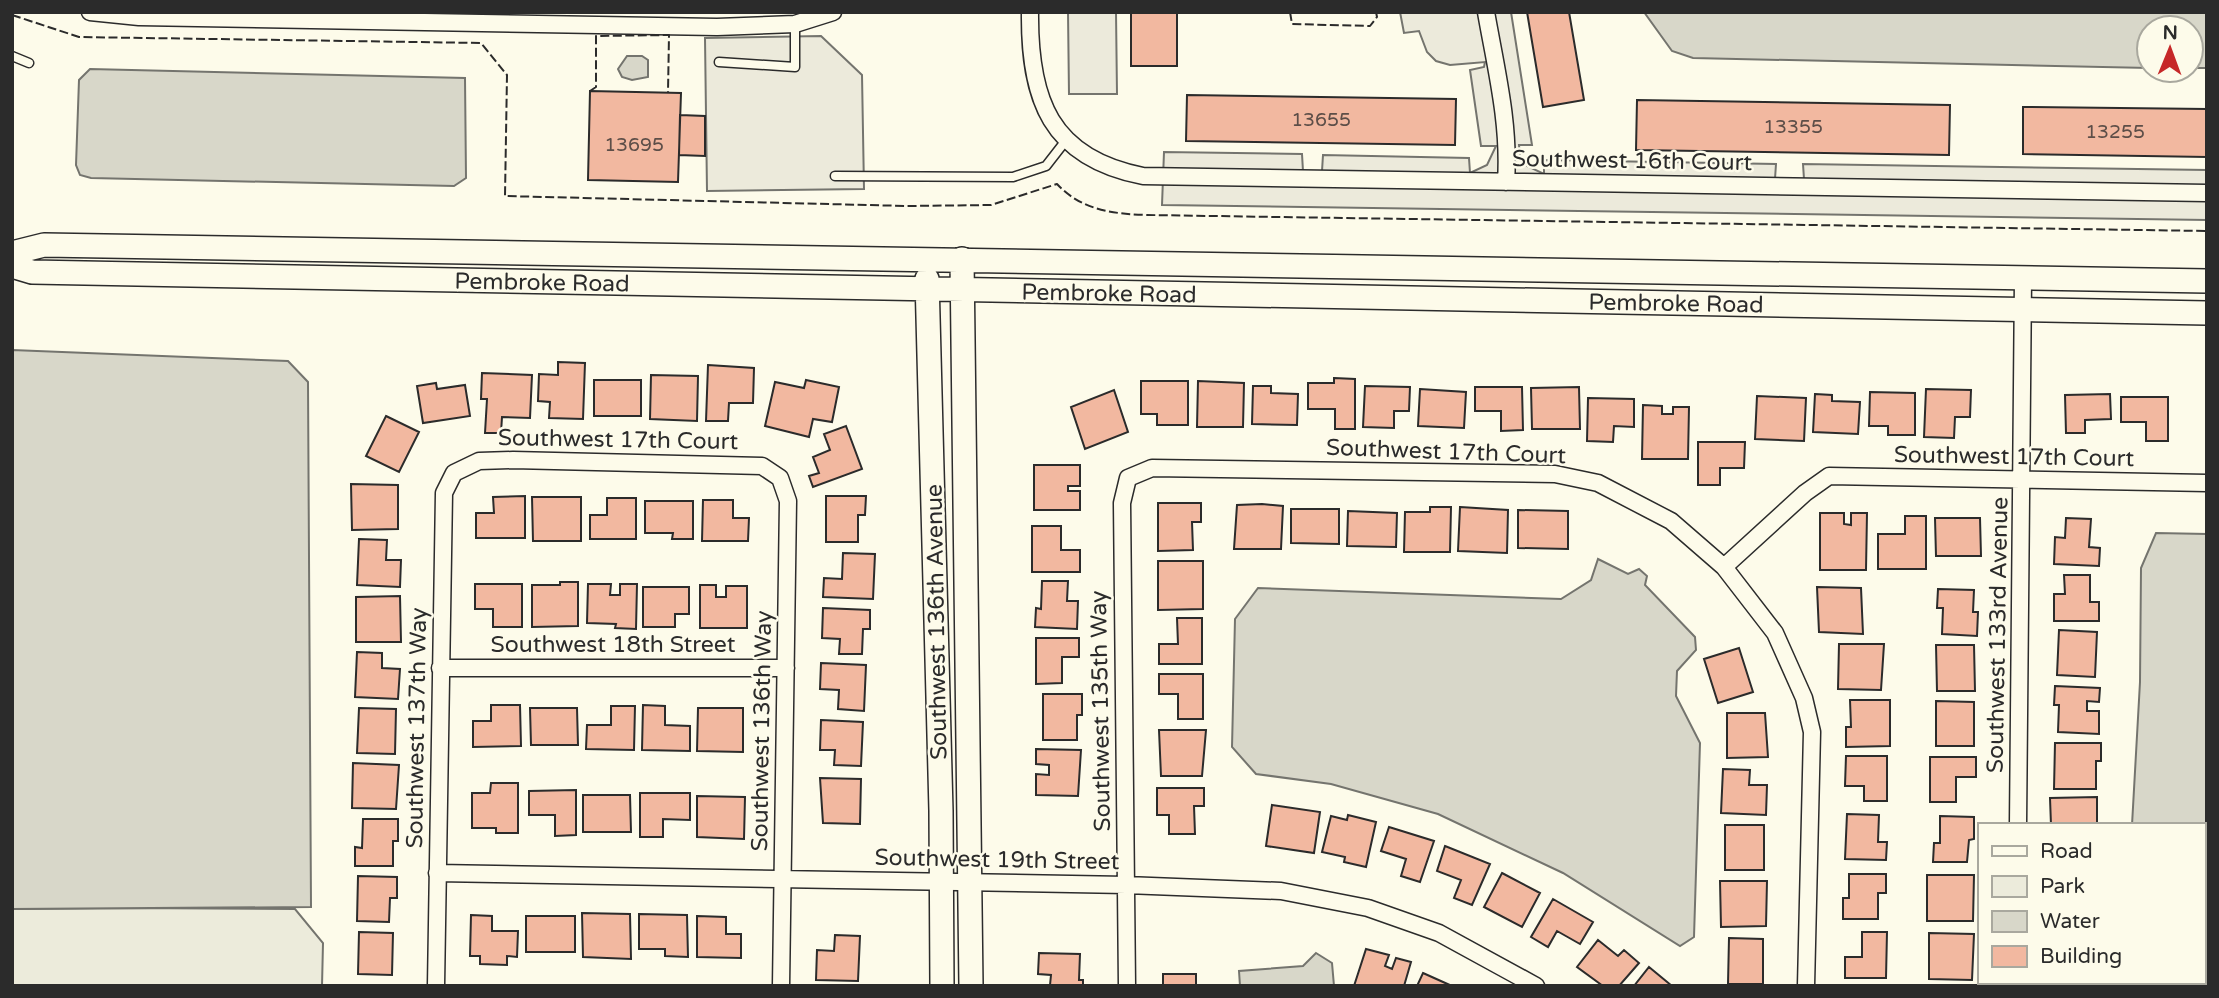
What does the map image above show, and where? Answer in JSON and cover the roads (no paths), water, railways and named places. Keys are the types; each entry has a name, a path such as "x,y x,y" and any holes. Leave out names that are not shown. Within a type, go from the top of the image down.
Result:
{"main road":[{"name":"Pembroke Road","path":"12,253 44,245 2207,281"},
{"name":"Southwest 136th Avenue","path":"927,258 942,986"},
{"name":"Southwest 136th Avenue","path":"962,259 971,986"},
{"name":"Pembroke Road","path":"12,266 32,272 962,292 2207,313"}],"street":[{"path":"90,12 139,17 717,27 795,24 831,14"},
{"name":"Southwest 16th Court","path":"1030,12 1030,46 1037,88 1052,121 1067,139 1106,167 1143,176 2207,192"},
{"path":"1486,12 1505,122 1508,149 1506,182"},
{"name":"Southwest 133rd Avenue","path":"2018,823 2023,278"},
{"name":"Southwest 17th Court","path":"454,473 480,461 513,460 762,466 780,478"},
{"name":"Southwest 17th Court","path":"1128,478 1152,468 1555,474 1598,483 1671,521 1724,568 1805,493 1829,476 2207,483"},
{"name":"Southwest 137th Way","path":"436,986 444,493 454,473"},
{"name":"Southwest 136th Way","path":"780,478 788,501 781,986"},
{"name":"Southwest 135th Way","path":"1127,986 1122,503 1128,478"},
{"path":"1724,568 1775,633 1804,698 1812,732 1806,986"},
{"name":"Southwest 18th Street","path":"440,668 786,668"},
{"name":"Southwest 19th Street","path":"437,873 1126,885 1281,891 1368,908 1439,933 1536,986"}],"lane":[{"path":"719,62 795,67 795,24"},
{"path":"12,56 30,63"},
{"path":"835,176 1013,177 1046,166 1067,139"}],"water":[{"path":"1644,12 2207,12 2207,68 2205,14 2135,14 2135,68 1693,58 1672,51"},
{"path":"627,56 642,56 648,60 648,77 632,80 622,77 618,69"},
{"path":"90,69 465,78 466,178 454,186 91,178 80,175 76,165 79,80"},
{"path":"12,350 288,361 308,382 311,907 12,909"},
{"path":"2156,533 2207,534 2205,842 2205,823 2132,823 2140,682 2141,568"},
{"path":"1598,559 1628,574 1639,569 1647,576 1645,585 1695,637 1696,650 1677,671 1676,696 1700,743 1694,937 1680,946 1563,873 1438,814 1331,784 1256,774 1232,747 1235,619 1258,588 1561,599 1591,580"},
{"path":"1316,953 1332,963 1334,986 1240,986 1239,971 1303,966"}]}
